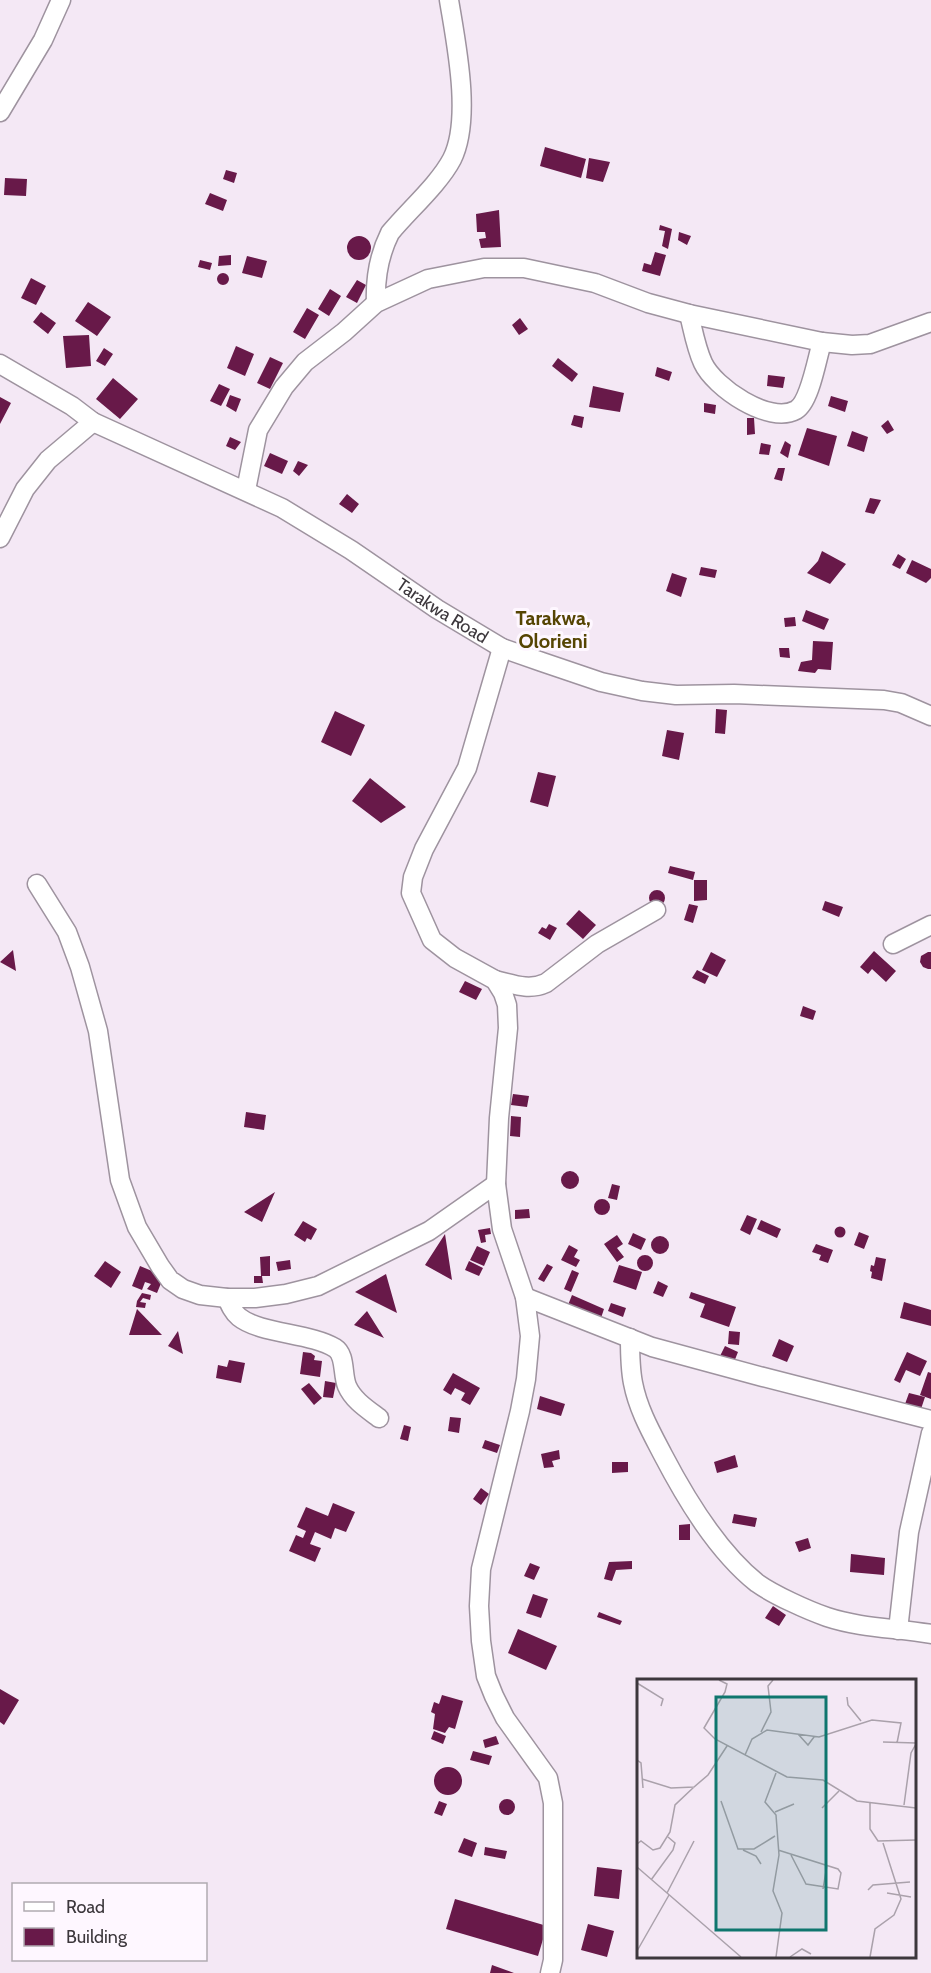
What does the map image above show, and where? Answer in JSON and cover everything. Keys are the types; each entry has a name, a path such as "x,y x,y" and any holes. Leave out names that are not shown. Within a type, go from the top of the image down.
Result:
{"street":[{"path":"0,112 43,40 61,0"},
{"path":"376,303 375,280 386,241 390,233 452,159 460,132 461,99 449,0"},
{"path":"246,490 258,430 284,387 305,362 344,332 376,303 428,279 484,268 525,268 595,283 648,303 689,314 822,342 852,345 870,344 931,322"},
{"path":"689,314 703,364 717,384 736,397 772,413 796,410 805,399 822,342"},
{"name":"Tarakwa Road","path":"0,364 72,406 93,422 146,448 246,490 322,531 437,609 502,648 600,682 642,691 676,695 734,694 884,700 901,703 931,716"},
{"path":"0,538 25,489 48,460 93,422"},
{"path":"502,648 467,768 424,849 413,877 411,893 432,940 455,958 495,980 536,988 597,944 656,910"},
{"path":"37,884 67,932 98,1031 120,1180 137,1227 170,1280 183,1289 200,1295 255,1298 286,1294 318,1286 429,1231 496,1184"},
{"path":"893,944 931,925"},
{"path":"495,980 507,1005 508,1028 499,1118 496,1184 502,1229 525,1297 530,1336 526,1379 511,1452 481,1569 479,1606 486,1676 505,1718 548,1778 553,1803 553,1960 550,1973"},
{"path":"525,1297 652,1347 931,1420"},
{"path":"227,1298 233,1312 248,1323 317,1341 337,1349 341,1354 347,1386 353,1396 379,1418"},
{"path":"630,1338 633,1384 644,1419 698,1517 728,1554 758,1583 829,1617 931,1634"},
{"path":"898,1630 909,1532 931,1433"}],"building":[{"path":"545,147 586,159 581,178 540,166"},
{"path":"589,158 610,162 603,182 586,178"},
{"path":"226,170 237,173 234,183 223,179"},
{"path":"5,178 27,179 26,196 4,195"},
{"path":"210,193 227,200 223,211 205,204"},
{"path":"499,210 501,247 481,248 479,239 486,238 485,232 477,232 476,214"},
{"path":"660,225 672,229 668,249 662,246 665,231 659,230"},
{"path":"679,232 691,236 687,245 678,240"},
{"path":"359,236 368,239 371,248 368,257 359,260 350,257 347,248 350,239"},
{"path":"655,252 666,255 660,276 642,271 644,263 651,265"},
{"path":"231,255 231,265 218,266 219,256"},
{"path":"247,256 267,261 262,278 242,273"},
{"path":"200,260 212,263 210,270 198,267"},
{"path":"225,273 228,274 228,284 221,285 218,284 217,277 218,274"},
{"path":"31,278 46,286 36,305 21,298"},
{"path":"357,280 366,285 357,303 346,297"},
{"path":"330,289 341,296 329,316 318,309"},
{"path":"88,302 111,317 97,336 75,321"},
{"path":"307,308 319,315 305,339 293,332"},
{"path":"41,312 56,323 48,334 33,322"},
{"path":"520,318 528,329 519,335 512,325"},
{"path":"89,335 91,366 66,368 63,336"},
{"path":"236,346 254,354 245,376 227,368"},
{"path":"104,348 113,354 105,366 96,361"},
{"path":"270,357 283,363 270,389 257,383"},
{"path":"558,358 578,374 572,382 552,366"},
{"path":"657,367 672,372 669,381 655,376"},
{"path":"768,375 785,377 783,388 767,386"},
{"path":"113,378 138,399 120,419 96,399"},
{"path":"219,384 230,389 221,406 210,401"},
{"path":"593,386 624,393 620,412 589,407"},
{"path":"230,395 241,399 236,412 226,406"},
{"path":"831,396 848,401 845,412 828,406"},
{"path":"0,397 11,403 0,424"},
{"path":"704,403 716,405 715,414 704,412"},
{"path":"574,415 584,417 582,428 571,425"},
{"path":"747,418 754,418 755,434 747,435"},
{"path":"888,420 894,430 887,434 881,426"},
{"path":"807,428 837,436 829,466 798,455"},
{"path":"852,431 868,437 864,452 847,446"},
{"path":"230,437 241,442 235,450 226,446"},
{"path":"785,441 791,445 788,458 780,453"},
{"path":"761,443 771,445 769,455 759,454"},
{"path":"270,453 288,461 282,474 264,466"},
{"path":"298,461 308,465 299,476 293,471"},
{"path":"778,468 785,468 782,481 774,479"},
{"path":"347,494 359,504 352,513 339,504"},
{"path":"870,498 881,500 874,514 865,512"},
{"path":"822,551 846,564 830,584 807,573 818,561"},
{"path":"898,554 906,559 900,569 892,565"},
{"path":"912,560 931,569 931,578 926,583 906,573"},
{"path":"701,567 717,570 715,578 699,575"},
{"path":"672,573 687,578 681,597 666,591"},
{"path":"806,610 829,619 824,630 802,621"},
{"path":"795,617 796,626 785,627 784,618"},
{"path":"813,641 833,642 831,670 818,669 815,673 798,671 801,662 812,660"},
{"path":"779,648 789,648 790,658 780,657"},
{"path":"716,709 727,710 725,734 715,733"},
{"path":"335,711 365,725 351,756 321,742"},
{"path":"667,730 684,733 679,760 662,756"},
{"path":"538,772 556,776 548,807 530,802"},
{"path":"370,778 406,807 381,823 352,801"},
{"path":"670,866 695,872 693,880 668,873"},
{"path":"694,880 707,880 707,900 694,901"},
{"path":"657,890 663,892 665,898 663,904 657,906 651,904 649,898 651,892"},
{"path":"825,901 843,907 839,917 822,910"},
{"path":"689,904 698,906 693,923 684,920"},
{"path":"579,910 596,925 583,939 566,924"},
{"path":"549,924 557,928 550,940 538,933 542,927 546,929"},
{"path":"13,950 16,971 0,962"},
{"path":"874,951 896,971 886,982 872,969 868,974 860,967"},
{"path":"711,952 726,960 717,977 702,970"},
{"path":"931,952 931,969 923,967 920,962 921,956"},
{"path":"697,970 709,976 705,984 692,978"},
{"path":"465,981 482,989 476,1000 459,992"},
{"path":"803,1006 816,1011 813,1020 800,1016"},
{"path":"513,1094 529,1096 527,1107 511,1105"},
{"path":"246,1112 266,1115 264,1130 244,1127"},
{"path":"511,1116 521,1117 520,1137 510,1136"},
{"path":"570,1171 576,1174 579,1180 576,1186 570,1189 564,1186 561,1180 564,1174"},
{"path":"612,1184 620,1186 617,1200 608,1198"},
{"path":"275,1192 262,1222 244,1212"},
{"path":"599,1199 605,1199 610,1207 608,1213 599,1215 594,1210 594,1204"},
{"path":"529,1209 530,1218 515,1219 515,1210"},
{"path":"747,1215 757,1219 750,1235 740,1230"},
{"path":"761,1220 781,1229 777,1238 757,1229"},
{"path":"303,1221 317,1229 311,1240 307,1238 305,1242 294,1235"},
{"path":"840,1227 844,1228 844,1236 840,1237 836,1236 835,1232 836,1228"},
{"path":"490,1228 491,1234 485,1235 486,1242 481,1243 478,1230"},
{"path":"859,1232 869,1236 864,1249 854,1245"},
{"path":"633,1233 646,1239 641,1250 628,1244"},
{"path":"445,1234 452,1280 425,1265"},
{"path":"617,1235 623,1244 617,1248 624,1257 617,1262 604,1244"},
{"path":"660,1236 666,1239 669,1245 666,1251 660,1254 654,1251 651,1245 654,1239"},
{"path":"816,1244 833,1250 828,1263 819,1260 821,1255 812,1252"},
{"path":"569,1245 578,1250 574,1257 580,1260 576,1267 561,1260"},
{"path":"477,1246 490,1252 484,1266 470,1260"},
{"path":"645,1255 651,1257 653,1263 651,1269 645,1271 639,1269 637,1263 639,1257"},
{"path":"270,1256 270,1276 262,1276 263,1283 254,1283 254,1276 261,1276 260,1257"},
{"path":"876,1257 886,1259 882,1281 871,1278 871,1265 874,1266"},
{"path":"290,1260 291,1269 278,1271 276,1262"},
{"path":"105,1261 121,1272 111,1288 94,1276"},
{"path":"469,1261 483,1268 479,1276 465,1270"},
{"path":"547,1264 553,1267 544,1282 538,1279"},
{"path":"619,1265 642,1272 636,1290 613,1282"},
{"path":"140,1266 164,1276 157,1293 147,1289 151,1284 145,1282 142,1290 132,1286"},
{"path":"572,1270 579,1273 571,1292 564,1289"},
{"path":"386,1274 397,1313 355,1292"},
{"path":"658,1281 668,1286 663,1297 653,1293"},
{"path":"691,1292 736,1307 729,1327 700,1317 705,1304 689,1298"},
{"path":"142,1293 151,1295 150,1300 143,1298 140,1302 146,1303 145,1308 136,1307"},
{"path":"572,1295 604,1309 601,1318 568,1305"},
{"path":"904,1302 931,1310 931,1326 900,1318"},
{"path":"611,1303 626,1308 623,1317 608,1311"},
{"path":"137,1309 162,1335 129,1335"},
{"path":"367,1311 384,1338 354,1325"},
{"path":"178,1331 183,1354 168,1346"},
{"path":"729,1331 740,1332 739,1345 728,1344"},
{"path":"779,1339 794,1346 787,1362 772,1356"},
{"path":"725,1346 738,1352 734,1362 720,1356"},
{"path":"303,1352 311,1353 315,1356 314,1360 322,1361 320,1377 300,1374"},
{"path":"907,1352 927,1361 920,1376 906,1370 900,1383 894,1380"},
{"path":"229,1360 245,1363 241,1383 216,1378 218,1365 227,1367"},
{"path":"928,1372 931,1373 931,1399 920,1395"},
{"path":"453,1373 480,1388 470,1405 461,1400 465,1393 455,1388 451,1395 443,1390"},
{"path":"325,1381 336,1383 333,1398 323,1397"},
{"path":"309,1383 322,1398 314,1405 301,1389"},
{"path":"909,1393 925,1397 921,1409 905,1404"},
{"path":"540,1396 565,1404 561,1416 537,1409"},
{"path":"450,1417 461,1418 459,1433 448,1431"},
{"path":"404,1425 411,1427 408,1441 400,1439"},
{"path":"485,1440 500,1445 497,1453 482,1448"},
{"path":"559,1450 560,1459 552,1461 554,1467 544,1468 541,1454"},
{"path":"735,1455 738,1467 717,1473 714,1462"},
{"path":"612,1462 628,1462 628,1472 612,1473"},
{"path":"481,1488 489,1494 481,1505 473,1499"},
{"path":"333,1503 355,1512 346,1532 335,1528 331,1539 315,1532 310,1544 321,1548 315,1562 289,1551 296,1535 303,1538 306,1531 297,1527 306,1507 328,1516"},
{"path":"734,1514 757,1518 755,1527 732,1523"},
{"path":"690,1524 690,1540 679,1540 679,1525"},
{"path":"808,1538 811,1548 799,1552 795,1542"},
{"path":"851,1554 885,1558 884,1575 850,1572"},
{"path":"632,1561 632,1569 616,1570 612,1581 604,1579 609,1562"},
{"path":"530,1563 540,1567 534,1580 524,1576"},
{"path":"533,1594 548,1599 541,1618 526,1613"},
{"path":"773,1606 786,1615 779,1626 765,1618"},
{"path":"599,1612 622,1621 620,1625 597,1617"},
{"path":"518,1629 557,1646 546,1670 508,1653"},
{"path":"0,1689 19,1700 4,1725 0,1722"},
{"path":"442,1695 463,1701 455,1729 449,1727 445,1733 433,1729 435,1714 431,1712 434,1702 439,1704"},
{"path":"434,1731 446,1736 443,1744 431,1739"},
{"path":"496,1736 499,1744 485,1748 483,1740"},
{"path":"473,1751 492,1756 489,1765 470,1760"},
{"path":"448,1767 458,1771 462,1781 458,1791 448,1795 438,1791 434,1781 438,1771"},
{"path":"507,1799 513,1801 515,1807 513,1813 507,1815 501,1813 499,1807 501,1801"},
{"path":"439,1801 447,1804 442,1816 434,1813"},
{"path":"464,1838 477,1843 472,1857 458,1852"},
{"path":"485,1847 507,1851 505,1859 484,1855"},
{"path":"597,1867 622,1870 619,1899 594,1896"},
{"path":"455,1899 547,1926 538,1956 446,1929"},
{"path":"588,1924 614,1931 607,1957 581,1950"},
{"path":"492,1965 514,1973 490,1973"}],"district":[{"name":"Tarakwa, Olorieni","path":"553,630"}]}
